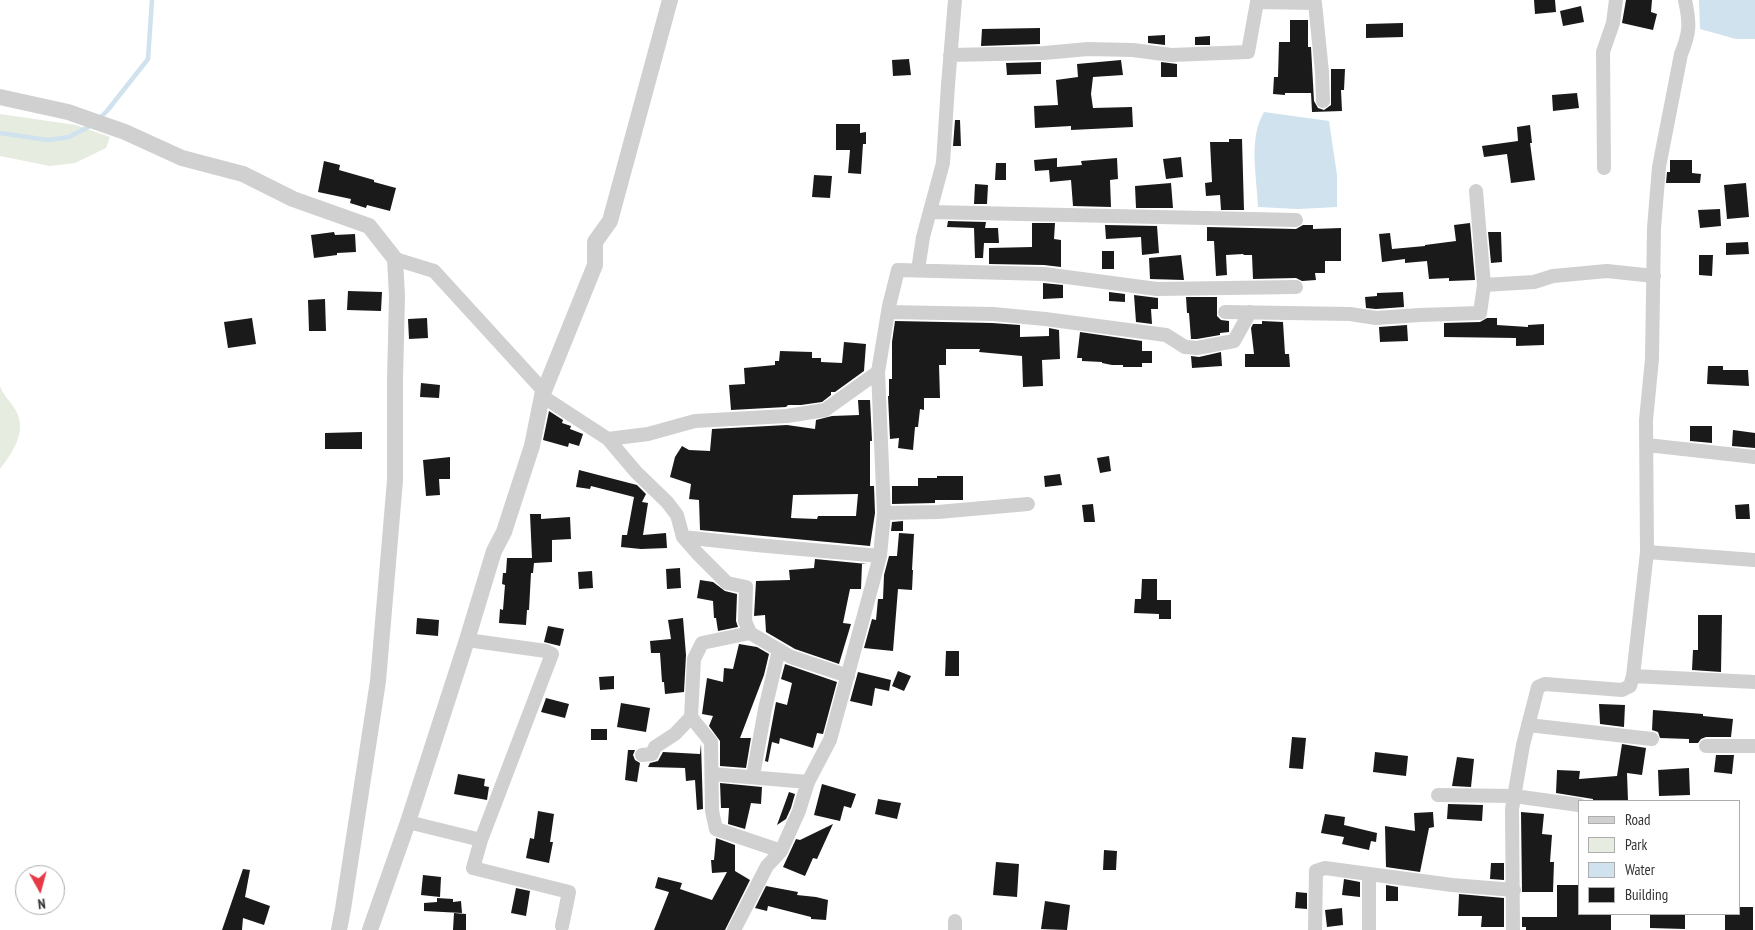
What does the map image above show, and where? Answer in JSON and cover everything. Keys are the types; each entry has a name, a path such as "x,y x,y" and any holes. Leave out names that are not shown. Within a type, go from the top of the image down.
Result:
{"street":[{"path":"370,930 408,822 494,551 504,532 532,446 542,396 595,265 595,242 610,221 670,0"},
{"path":"918,270 923,237 943,163 955,0"},
{"path":"1604,168 1603,52 1614,23 1616,0"},
{"path":"1513,930 1512,809 1528,725 1538,688 1545,684 1622,690 1630,686 1633,676 1647,552 1646,420 1652,358 1654,228 1659,166 1681,54 1688,37 1688,15 1685,0"},
{"path":"950,55 1088,50 1133,50 1171,56 1248,52 1257,2 1315,3 1323,100"},
{"path":"0,98 68,112 125,132 182,158 243,174 293,199 369,226 395,259 434,271 541,388 542,396 608,439 636,472 667,502 677,515 683,537 696,553 727,582 746,587 745,621 750,634 791,657 848,676"},
{"path":"1226,312 1350,314 1376,318 1480,313 1484,285 1476,191"},
{"path":"930,212 1296,220"},
{"path":"339,930 344,909 378,682 394,489 397,296 395,259"},
{"path":"734,930 767,866 781,851 799,811 808,782 830,740 880,556 884,513 878,372 888,312 898,270 1044,274 1156,289 1296,287"},
{"path":"1484,285 1534,282 1554,276 1606,271 1654,276"},
{"path":"888,312 993,314 1045,318 1166,335 1185,347 1197,348 1234,341 1250,312"},
{"path":"608,439 648,434 695,421 787,416 825,410 878,372"},
{"path":"1647,445 1755,457"},
{"path":"884,513 938,512 1028,504"},
{"path":"683,537 880,556"},
{"path":"1647,552 1755,560"},
{"path":"642,755 652,754 655,747 675,734 691,717 694,659 702,643 750,634"},
{"path":"467,640 546,651 552,654 481,840 473,868 569,892 562,926"},
{"path":"753,776 778,650"},
{"path":"1633,676 1755,682"},
{"path":"691,717 711,742 712,811 716,829 781,851"},
{"path":"1528,725 1652,739"},
{"path":"1706,746 1755,746"},
{"path":"712,774 808,782"},
{"path":"1438,794 1514,796 1578,805"},
{"path":"408,822 481,840"},
{"path":"1314,930 1316,872 1325,868 1452,886 1514,890"},
{"path":"1368,874 1369,930"}],"green space":[{"path":"0,114 76,125 110,137 106,148 75,163 50,166 0,156"},
{"path":"0,386 15,409 20,425 14,448 0,469"}],"water":[{"path":"1699,0 1755,0 1755,39 1736,39 1700,29"},
{"path":"1264,112 1329,121 1337,175 1337,207 1298,209 1258,207 1255,146 1256,134"}],"building":[{"path":"1534,0 1555,0 1556,12 1535,14"},
{"path":"1626,0 1652,0 1651,12 1657,14 1653,30 1622,23"},
{"path":"1581,6 1584,22 1563,26 1560,11"},
{"path":"1290,20 1308,20 1308,47 1311,47 1314,101 1318,108 1324,110 1331,105 1331,69 1345,69 1344,90 1341,90 1342,111 1312,112 1311,93 1273,94 1274,77 1278,77 1279,42 1290,42"},
{"path":"1403,23 1403,37 1366,38 1366,24"},
{"path":"1040,28 1040,44 981,46 982,29"},
{"path":"1165,35 1165,45 1148,43 1148,36"},
{"path":"1210,36 1210,45 1195,45 1195,37"},
{"path":"909,59 911,75 893,76 892,60"},
{"path":"1121,60 1123,75 1093,77 1091,94 1093,108 1132,107 1133,127 1071,130 1071,126 1035,128 1034,106 1058,105 1056,80 1078,77 1077,64"},
{"path":"1041,62 1041,74 1007,75 1006,63"},
{"path":"1161,62 1177,64 1177,77 1161,77"},
{"path":"1577,93 1579,108 1553,111 1552,95"},
{"path":"955,120 960,120 961,146 953,146"},
{"path":"836,124 860,124 860,133 866,132 866,144 863,144 861,174 848,173 850,150 836,150"},
{"path":"1530,125 1532,143 1530,143 1535,180 1511,183 1507,154 1484,157 1482,146 1518,141 1517,127"},
{"path":"1229,139 1242,139 1244,210 1221,210 1220,195 1206,196 1205,183 1212,182 1210,142 1229,142"},
{"path":"1181,157 1183,177 1166,179 1163,159"},
{"path":"1057,158 1057,167 1082,165 1081,161 1117,158 1118,179 1110,180 1111,207 1073,206 1071,180 1050,182 1049,170 1035,171 1034,160"},
{"path":"1670,160 1692,160 1692,173 1701,174 1700,183 1666,183 1667,172 1670,172"},
{"path":"324,161 340,165 339,170 396,188 390,211 367,205 366,208 350,203 351,199 318,192"},
{"path":"996,163 1006,163 1006,180 995,180"},
{"path":"814,175 832,176 830,198 812,197"},
{"path":"1171,183 1173,208 1136,208 1135,186"},
{"path":"1746,183 1749,217 1727,219 1724,185"},
{"path":"975,184 988,185 987,204 974,204"},
{"path":"1720,209 1721,226 1700,228 1698,210"},
{"path":"948,221 986,222 985,228 998,228 999,243 984,243 983,258 975,258 974,228 947,227"},
{"path":"1032,223 1055,223 1054,239 1061,240 1061,267 989,264 989,248 1032,247"},
{"path":"1470,223 1475,280 1449,281 1449,278 1429,279 1427,261 1405,263 1405,259 1382,262 1379,234 1390,233 1392,249 1425,246 1456,241 1454,225"},
{"path":"1105,225 1157,226 1159,253 1142,255 1141,237 1106,239"},
{"path":"1303,225 1313,225 1313,229 1341,228 1341,261 1325,261 1325,273 1315,273 1316,280 1302,281 1296,278 1253,279 1252,255 1243,254 1226,255 1227,275 1216,276 1214,241 1207,241 1207,227 1296,229"},
{"path":"334,232 335,235 355,234 356,252 337,253 337,255 314,258 311,235"},
{"path":"1488,232 1501,232 1502,262 1491,263"},
{"path":"1748,242 1749,254 1726,255 1726,243"},
{"path":"1102,251 1114,251 1114,269 1102,269"},
{"path":"1181,255 1184,280 1150,279 1149,258"},
{"path":"1699,255 1713,255 1712,276 1699,275"},
{"path":"1043,283 1063,285 1063,298 1043,299"},
{"path":"348,291 382,292 381,311 347,310"},
{"path":"1109,292 1125,294 1125,302 1109,301"},
{"path":"1403,292 1404,307 1366,308 1365,297 1377,296 1377,293"},
{"path":"1134,295 1158,298 1158,309 1151,309 1152,324 1136,322"},
{"path":"1186,297 1217,297 1217,316 1221,320 1229,321 1229,332 1191,339"},
{"path":"325,299 326,331 309,331 308,300"},
{"path":"252,318 256,344 228,348 224,322"},
{"path":"427,318 428,338 409,339 408,319"},
{"path":"1487,318 1497,318 1497,325 1528,327 1528,325 1544,324 1544,345 1516,346 1516,338 1444,337 1444,323 1480,322"},
{"path":"895,321 1020,325 1020,337 1049,336 1049,328 1059,330 1060,359 1042,360 1043,386 1023,387 1022,356 979,352 980,349 946,349 946,365 939,365 940,398 924,398 924,410 920,409 918,427 915,427 913,450 898,448 899,438 890,439 888,396 889,379 892,379 892,342"},
{"path":"1262,321 1283,322 1285,354 1289,354 1290,367 1245,367 1245,354 1254,354 1251,328 1253,324 1262,324"},
{"path":"1407,325 1408,341 1380,342 1379,327"},
{"path":"1080,332 1142,341 1142,351 1152,351 1152,363 1142,363 1142,367 1123,367 1123,365 1082,361 1082,358 1077,358"},
{"path":"844,342 866,344 864,371 835,392 831,392 831,395 822,402 788,405 786,407 731,410 729,385 745,384 744,368 775,365 775,361 779,361 780,351 812,352 812,358 821,358 821,362 842,363"},
{"path":"1221,352 1222,366 1192,368 1191,356 1199,357"},
{"path":"1708,366 1723,366 1723,370 1748,370 1749,386 1707,384"},
{"path":"421,383 440,385 439,398 420,397"},
{"path":"858,400 870,400 872,441 870,441 870,486 874,486 875,513 870,546 700,530 699,500 689,499 691,484 670,477 675,457 682,446 689,450 710,451 712,429 787,425 815,429 816,420 832,416 859,415","holes":["858,494 856,516 818,516 817,519 791,518 793,495"]},
{"path":"549,411 563,420 562,423 571,426 570,429 583,434 579,446 569,443 568,447 543,440"},
{"path":"1690,426 1712,426 1712,443 1690,441"},
{"path":"1733,430 1755,433 1755,448 1732,446"},
{"path":"362,432 362,449 325,449 325,433"},
{"path":"1109,456 1111,471 1100,473 1097,458"},
{"path":"450,457 450,479 439,479 440,495 426,496 423,460"},
{"path":"579,470 637,485 646,494 642,502 648,503 643,535 666,533 667,548 641,549 621,547 622,535 627,535 634,497 591,486 590,489 576,487"},
{"path":"1060,474 1062,485 1045,487 1044,476"},
{"path":"937,476 963,476 963,500 935,500 935,503 892,504 892,486 918,486 918,478 937,478"},
{"path":"1093,504 1095,522 1084,522 1082,505"},
{"path":"1749,504 1750,519 1736,519 1735,505"},
{"path":"530,514 541,514 541,519 570,517 571,539 552,540 552,562 534,563 533,573 531,573 529,610 527,610 526,625 499,623 500,609 503,610 505,585 502,584 503,573 506,573 507,558 532,558"},
{"path":"903,521 903,531 891,531 892,522"},
{"path":"899,533 914,534 912,590 898,589 893,651 864,648 872,619 876,620 878,599 883,599 884,575 889,556 897,556"},
{"path":"815,559 867,564 862,564 861,589 850,589 843,623 851,624 839,664 795,649 766,632 765,615 754,616 756,581 790,580 789,570 814,568"},
{"path":"680,568 681,588 667,589 666,569"},
{"path":"592,571 593,588 579,589 578,572"},
{"path":"1142,579 1157,579 1157,600 1171,600 1171,619 1159,619 1159,614 1134,613 1135,599 1141,599"},
{"path":"700,580 713,582 725,591 737,594 736,621 738,627 718,631 716,618 714,618 713,601 697,598"},
{"path":"1698,615 1722,615 1721,672 1692,670 1693,650 1698,650"},
{"path":"417,618 439,620 438,636 416,634"},
{"path":"683,618 686,655 684,692 665,694 664,682 662,682 660,653 651,653 650,641 671,639 668,620"},
{"path":"548,626 564,629 560,646 544,642"},
{"path":"739,644 757,647 769,654 764,675 740,738 751,738 746,768 720,766 720,741 709,726 713,716 702,714 707,678 723,682 724,668 733,669"},
{"path":"946,651 959,651 959,676 945,676"},
{"path":"785,664 837,682 823,734 817,733 813,748 780,738 779,744 772,742 768,762 765,761 776,702 787,705 792,683 781,679"},
{"path":"898,671 911,676 904,691 892,686"},
{"path":"858,672 891,680 889,691 875,688 872,706 850,701"},
{"path":"614,676 614,689 600,690 599,677"},
{"path":"546,698 569,704 565,718 541,712"},
{"path":"621,703 650,708 646,732 617,727"},
{"path":"1599,704 1625,705 1624,727 1600,724"},
{"path":"1653,710 1703,714 1703,716 1733,719 1731,737 1706,737 1698,743 1689,743 1689,739 1660,738 1658,732 1652,730"},
{"path":"591,729 607,729 607,740 591,740"},
{"path":"1292,737 1306,738 1303,769 1289,768"},
{"path":"701,744 703,809 697,810 695,780 686,781 685,768 648,767 650,763 658,761 663,752 700,754"},
{"path":"1622,744 1646,748 1642,775 1627,773 1628,800 1593,800 1556,793 1557,770 1580,771 1579,779 1617,776"},
{"path":"628,750 635,750 633,755 635,760 640,763 637,782 625,780"},
{"path":"1375,752 1408,756 1406,776 1373,772"},
{"path":"1716,755 1734,755 1732,774 1714,772"},
{"path":"1457,757 1474,759 1471,787 1452,786"},
{"path":"1689,768 1690,795 1659,796 1658,770"},
{"path":"458,774 485,779 484,786 489,787 487,800 454,794"},
{"path":"720,783 762,787 761,804 751,803 745,829 728,824 729,808 721,808"},
{"path":"822,784 856,794 851,808 844,806 840,821 814,815"},
{"path":"789,792 795,794 791,808 786,819 777,825"},
{"path":"878,799 901,803 897,819 875,814"},
{"path":"1448,804 1483,805 1482,821 1447,819"},
{"path":"538,811 554,814 550,842 553,842 549,863 526,858 530,838 534,839"},
{"path":"1433,812 1434,827 1429,828 1420,872 1386,867 1385,826 1415,831 1414,813"},
{"path":"1521,812 1544,814 1542,834 1552,835 1550,862 1554,862 1553,892 1522,892"},
{"path":"1325,814 1345,817 1344,825 1377,833 1376,842 1371,841 1369,850 1342,844 1344,837 1321,833"},
{"path":"833,824 817,859 813,858 805,876 783,867 796,839 800,840"},
{"path":"716,838 735,845 735,871 750,880 725,930 654,930 669,892 655,888 658,877 682,883 680,889 712,900 727,872 712,873 711,860 714,860"},
{"path":"1104,850 1117,851 1116,870 1103,870"},
{"path":"996,862 1019,864 1017,897 993,895"},
{"path":"1491,863 1504,863 1504,880 1490,879"},
{"path":"243,869 250,870 245,897 270,906 264,925 243,918 242,930 222,930"},
{"path":"423,875 441,877 440,897 421,895"},
{"path":"1344,879 1360,882 1360,897 1342,895"},
{"path":"1386,885 1398,887 1398,901 1386,901"},
{"path":"1557,885 1578,885 1578,915 1611,915 1611,930 1526,930 1526,927 1522,927 1522,917 1557,917"},
{"path":"766,886 798,892 797,895 828,900 826,920 811,919 811,917 768,906 767,911 755,908"},
{"path":"516,888 530,891 526,916 511,913"},
{"path":"1296,892 1307,893 1307,909 1295,908"},
{"path":"1459,894 1504,898 1504,927 1481,927 1482,916 1458,916"},
{"path":"437,898 453,899 453,902 461,901 462,913 424,911 424,903 437,902"},
{"path":"1045,901 1070,905 1067,930 1041,929"},
{"path":"1740,907 1753,907 1753,930 1725,930 1725,915 1740,915"},
{"path":"1342,908 1343,925 1327,927 1325,910"},
{"path":"454,913 466,914 466,930 453,930"},
{"path":"1650,915 1685,915 1685,929 1650,928"}],"waterway":[{"path":"100,118 148,59 152,0"},
{"path":"0,133 48,140 69,137 92,125"}]}
